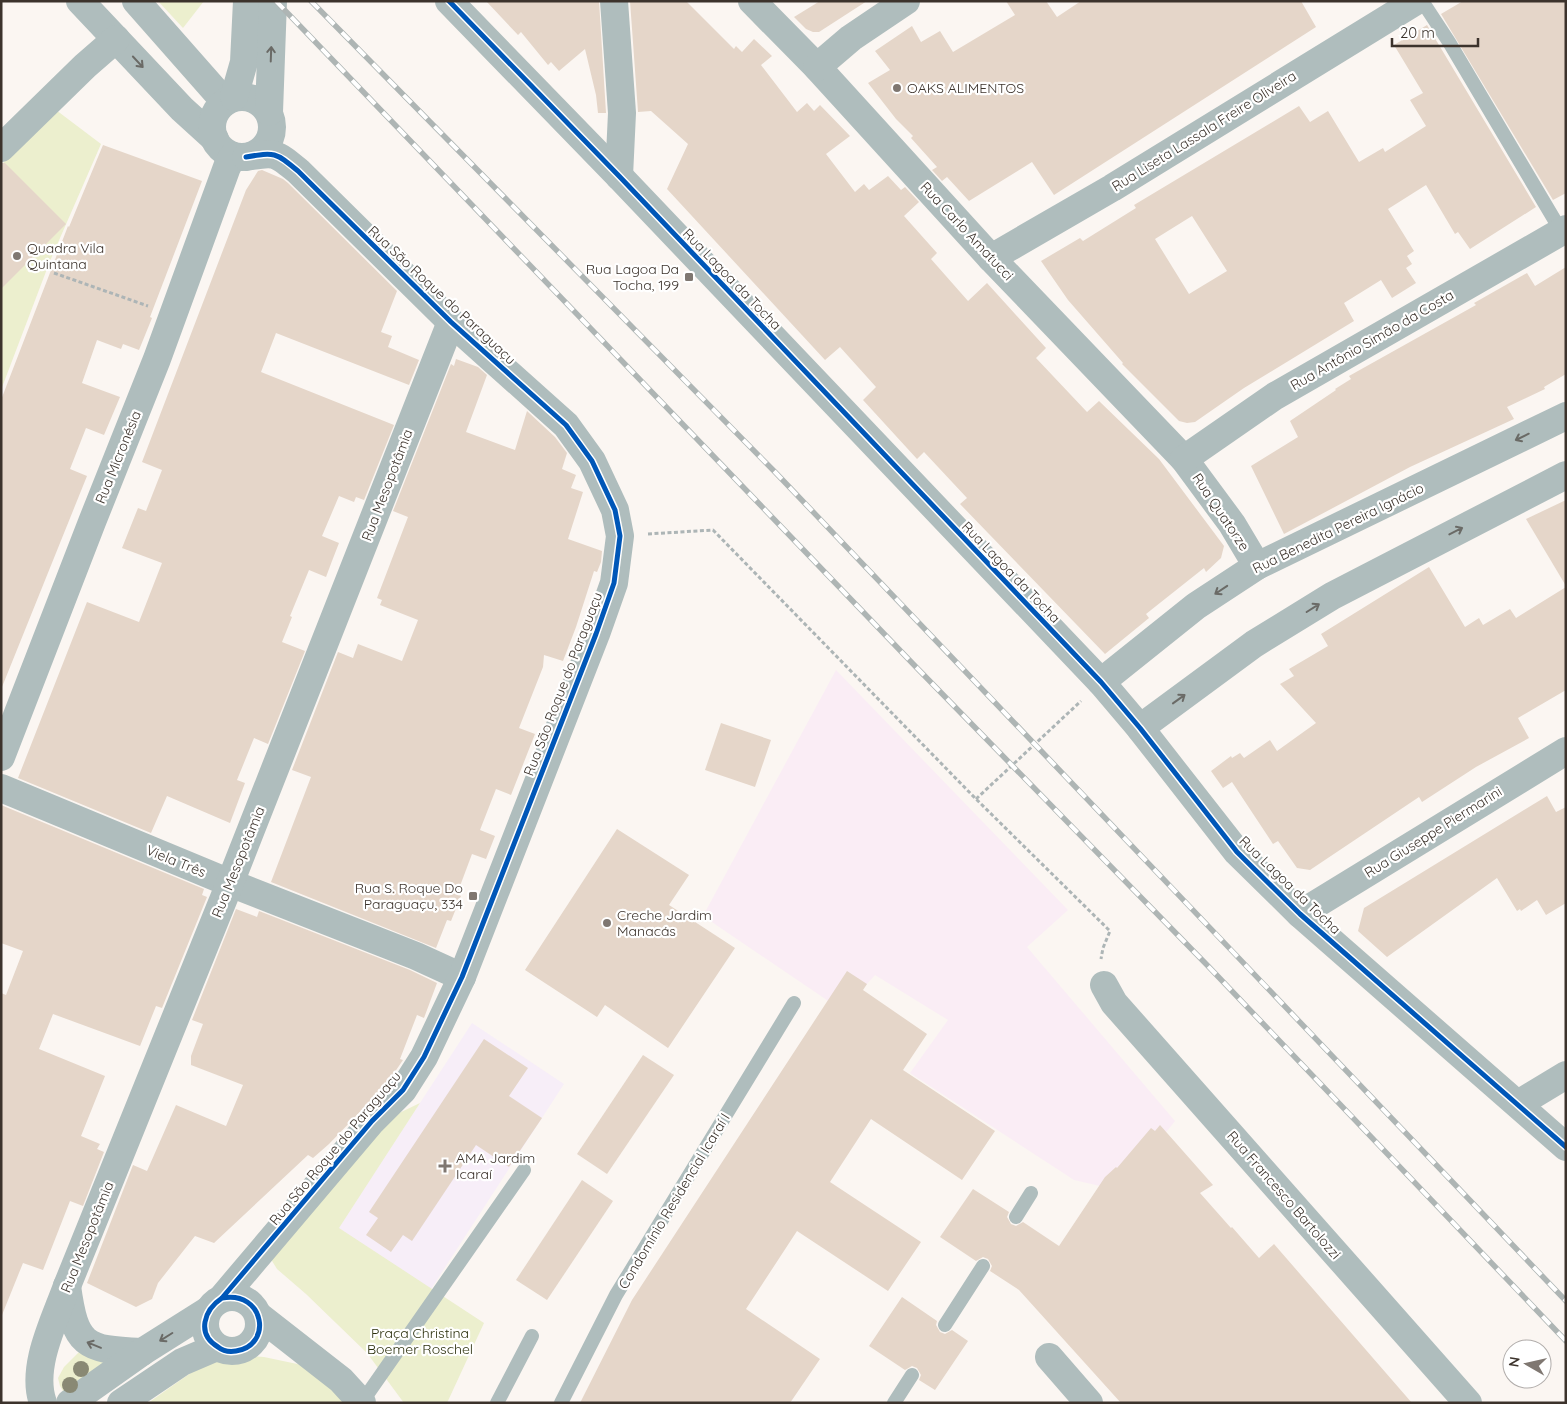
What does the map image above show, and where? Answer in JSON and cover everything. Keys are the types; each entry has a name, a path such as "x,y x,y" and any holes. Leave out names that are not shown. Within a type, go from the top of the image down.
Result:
{"street":[{"path":"80,1 182,109 231,151 254,155 261,150 271,136 272,119 269,107 273,1"},
{"path":"136,1 233,94 258,100 269,107"},
{"path":"231,151 212,129 213,119 217,109 233,94 243,71 246,50 247,1"},
{"name":"Rua Lagoa da Tocha","path":"449,1 619,176 1101,682 1140,728 1237,852 1300,914 1566,1146"},
{"path":"614,1 622,113 619,176"},
{"name":"Rua Carlo Amatucci","path":"752,1 817,67 991,258 1184,459"},
{"path":"817,67 851,38 906,1"},
{"name":"Rua Liseta Lassala Freire Oliveira","path":"991,258 1121,182 1416,1"},
{"path":"1,148 85,66 116,39"},
{"name":"Rua Micronésia","path":"1,757 173,316 227,167 231,151"},
{"name":"Rua São Roque do Paraguaçu","path":"70,1403 142,1352 215,1305 372,1121 403,1090 424,1057 462,977 596,634 614,583 620,536 615,510 592,461 566,425 451,322 292,166 277,155 231,151"},
{"name":"Rua Antônio Simão da Costa","path":"1184,459 1275,396 1564,233"},
{"name":"Rua Mesopotâmia","path":"43,1403 39,1392 39,1376 44,1350 67,1286 230,883 451,322"},
{"name":"Rua Benedita Pereira Ignácio","path":"1101,682 1196,606 1257,566 1566,416"},
{"name":"Rua Quatorze","path":"1184,459 1232,524 1257,566"},
{"path":"1140,728 1254,644 1332,596 1566,475"},
{"name":"Rua Giuseppe Piermarini","path":"1300,914 1566,751"},
{"name":"Viela Três","path":"1,788 462,977"},
{"name":"Rua Francesco Bartolozzi","path":"1104,984 1114,1002 1468,1403"},
{"path":"1518,1104 1566,1075"},
{"path":"67,1286 74,1322 78,1333 84,1341 100,1348 142,1352"},
{"path":"231,1296 248,1302 255,1308 259,1316 260,1324 255,1340 242,1350 233,1352 217,1347 210,1340 206,1332 205,1321 215,1305 231,1296"},
{"path":"259,1316 341,1380 362,1403"},
{"path":"249,1346 318,1363"},
{"path":"121,1403 182,1362 217,1347"},
{"path":"1049,1358 1089,1403"}],"lane":[{"path":"1422,1 1449,42 1564,233"},
{"name":"Condomínio Residencial Icaraí I","path":"561,1403 616,1295 794,1003"},
{"path":"362,1403 524,1170"},
{"path":"1016,1217 1031,1193"},
{"path":"945,1325 984,1266"},
{"path":"497,1403 532,1336"},
{"path":"894,1403 912,1375"}],"path":[{"path":"54,273 173,316"},
{"path":"620,536 713,530 976,799 1110,931"},
{"path":"976,799 1101,682"}],"shaded area":[{"path":"836,670 1068,910 1027,947 1175,1121 1126,1182 1100,1186 1074,1180 910,1073 948,1020 875,975 843,1011 703,916"},
{"name":"AMA Jardim Icaraí","path":"472,1023 564,1084 431,1289 338,1229"}],"green space":[{"path":"158,1 204,1 183,28"},
{"path":"56,110 101,144 50,261 1,390 1,165"},
{"name":"Praça Christina Boemer Roschel","path":"420,1103 339,1228 484,1323 447,1403 404,1403 367,1353 306,1294 277,1269 269,1256 395,1115"},
{"path":"89,1350 107,1360 64,1393 58,1378 64,1367 79,1352"},
{"name":"Praça Christina Boemer Roschel","path":"236,1355 264,1357 302,1365 357,1403 148,1403 209,1360"}],"building":[{"path":"486,1 599,1 606,113 598,113 596,95 585,49 559,71 551,62 548,65 521,32 518,35"},
{"path":"630,1 686,1 734,49 736,46 742,52 754,39 772,56 761,65 797,112 807,103 814,111 820,105 850,136 826,154 855,192 864,184 869,190 888,176 901,190 905,187 919,202 904,216 937,253 931,259 968,301 987,283 1046,348 1036,358 1087,412 1099,401 1159,459 1224,546 1221,558 1206,572 1204,568 1146,614 1149,618 1105,654 960,504 967,498 924,452 917,459 863,400 876,387 840,347 825,360 667,189 688,144 651,111 638,112"},
{"path":"820,1 867,1 819,32 813,32 806,29 794,17"},
{"path":"1006,1 1046,1 1057,17 1081,1 1301,1 1316,27 1054,195 1032,162 969,201 947,177 942,181 932,170 937,167 911,138 913,136 896,119 868,83 890,70 875,51 912,26 921,42 940,31 953,52 1015,15"},
{"path":"1463,1 1566,1 1566,193 1553,200 1441,14"},
{"path":"1427,25 1536,207 1470,249 1458,232 1455,234 1426,185 1388,209 1414,251 1407,256 1412,264 1406,268 1416,283 1392,298 1381,280 1344,303 1354,321 1244,388 1195,422 1179,421 1122,364 1068,300 1041,261 1080,238 1083,241 1136,208 1134,205 1299,106 1310,122 1328,111 1359,162 1383,148 1385,152 1426,126 1410,100 1423,93 1394,45","holes":["1192,216 1227,271 1189,294 1155,239"]},
{"path":"103,145 202,181 139,350 123,344 121,349 97,340 82,383 120,397 104,435 86,428 70,469 87,476 2,687 1,400 68,226"},
{"name":"Quadra Vila Quintana","path":"1,163 5,163 66,224 1,289"},
{"path":"262,170 288,183 397,291 381,332 392,336 388,347 419,360 409,385 276,333 261,372 394,425 364,500 356,497 354,502 339,496 322,536 339,543 326,577 309,570 290,616 292,617 282,642 305,651 268,744 254,738 237,780 245,783 230,823 167,796 151,833 18,778 87,602 139,622 162,563 122,548 138,508 146,511 162,470 142,462 246,190 258,171"},
{"path":"1566,267 1566,374 1544,387 1545,389 1507,407 1514,419 1410,467 1284,534 1251,466 1298,437 1290,421 1351,379 1349,376 1476,305 1474,303 1527,273 1535,286"},
{"path":"456,359 478,367 487,375 466,432 515,450 527,411 555,437 567,453 562,469 576,475 571,488 583,492 568,539 602,551 601,562 597,572 594,571 563,661 544,655 543,667 519,728 535,734 511,795 496,789 480,830 495,836 486,859 472,854 457,894 461,896 451,921 447,920 436,948 271,882 311,777 292,770 338,652 353,658 358,644 402,661 418,620 380,605 382,600 377,598 408,517 393,511 451,364 454,366"},
{"path":"1566,500 1566,586 1526,519"},
{"path":"1429,567 1465,627 1479,618 1483,625 1510,609 1516,618 1566,587 1566,690 1518,718 1529,738 1476,767 1422,802 1419,797 1310,870 1297,868 1278,841 1273,844 1232,782 1223,788 1211,771 1231,756 1232,758 1240,753 1244,758 1270,740 1277,751 1316,723 1280,684 1294,676 1289,669 1328,646 1321,634"},
{"path":"721,723 771,740 755,787 705,770"},
{"path":"1547,796 1556,812 1566,807 1566,903 1546,915 1537,900 1521,911 1520,909 1517,911 1497,878 1387,957 1358,931 1364,908"},
{"path":"1,805 204,889 202,895 207,897 162,1008 156,1006 140,1046 53,1014 39,1049 105,1076 81,1136 100,1144 97,1149 104,1152 83,1206 70,1201 43,1270 23,1263 2,1315 1,993 6,995 23,951 1,943"},
{"name":"Creche Jardim Manacás","path":"617,829 689,875 669,905 735,948 668,1048 605,1005 597,1017 525,970"},
{"path":"236,909 257,917 259,911 410,970 437,983 424,1018 417,1015 400,1059 403,1060 386,1085 329,1144 313,1158 308,1155 214,1243 195,1236 158,1283 152,1299 136,1307 87,1283 133,1165 147,1171 176,1105 226,1126 243,1085 191,1065 191,1056 203,1024 192,1020"},
{"path":"847,971 867,984 863,990 927,1034 903,1070 995,1131 962,1180 871,1119 830,1182 921,1242 888,1291 797,1231 746,1309 820,1359 790,1403 580,1403 632,1300"},
{"path":"484,1039 528,1068 509,1096 542,1118 509,1167 476,1145 412,1241 403,1235 391,1252 366,1235 378,1218 369,1212"},
{"path":"643,1055 674,1075 607,1174 577,1154"},
{"path":"1160,1125 1213,1185 1200,1193 1231,1228 1259,1258 1274,1244 1412,1403 1121,1403 1019,1290 990,1271 992,1266 988,1259 983,1257 976,1261 940,1237 973,1189 1009,1212 1007,1217 1011,1224 1016,1226 1023,1222 1059,1246 1105,1177 1117,1168 1151,1128 1155,1131"},
{"path":"582,1180 613,1201 547,1300 516,1280"},
{"path":"902,1297 937,1321 936,1325 940,1332 945,1334 952,1330 968,1341 935,1390 919,1380 921,1375 917,1368 912,1366 905,1370 869,1346"}],"railway":[{"path":"276,1 916,667 1208,966 1566,1341"},
{"path":"311,1 775,472 1566,1301"}],"cycle path":[{"path":"449,1 619,176 1101,682 1140,728 1237,852 1300,914 1566,1147"},
{"path":"222,1298 236,1298 248,1302 255,1310 259,1320 259,1330 255,1339 248,1347 229,1351 211,1342 205,1329 207,1315 372,1121 403,1090 424,1057 462,977 596,634 614,583 620,536 615,510 592,461 566,425 451,322 298,171 274,155 263,154 246,157"}],"place":[{"name":"OAKS ALIMENTOS","path":"897,88"},
{"name":"Quadra Vila Quintana","path":"17,256"},
{"name":"Rua Lagoa Da Tocha, 199","path":"689,277"},
{"name":"Rua S. Roque Do Paraguaçu, 334","path":"473,896"},
{"name":"Creche Jardim Manacás","path":"607,923"},
{"name":"AMA Jardim Icaraí","path":"445,1166"}]}
